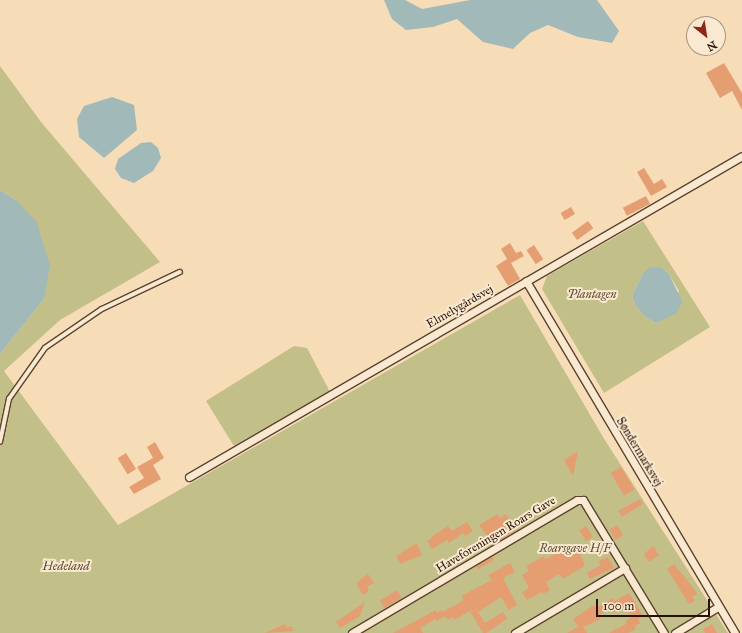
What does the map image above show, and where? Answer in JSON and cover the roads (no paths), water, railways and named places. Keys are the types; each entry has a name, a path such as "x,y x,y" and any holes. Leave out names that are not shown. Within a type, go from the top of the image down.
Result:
{"street":[{"name":"Elmelygårdsvej","path":"189,477 742,156"},
{"name":"Søndermarksvej","path":"526,282 718,607 735,633"},
{"name":"Haveforeningen Roars Gave","path":"352,633 577,500 583,500 587,503 664,633"},
{"path":"515,633 625,568"},
{"path":"675,633 718,607"}],"lane":[{"path":"0,442 9,399 45,348 102,309 180,272"}],"water":[{"path":"384,0 405,0 422,9 470,0 597,0 619,31 612,43 578,37 548,25 530,33 513,49 483,42 457,19 433,27 406,30 392,19"},
{"path":"112,97 134,105 137,130 104,158 79,137 77,119 84,106"},
{"path":"151,142 158,148 161,158 153,171 134,183 121,178 115,169 118,159 141,143"},
{"path":"0,190 16,200 36,221 50,265 44,299 0,354"},
{"path":"650,267 662,268 669,274 682,301 677,313 656,323 645,317 635,305 632,296 643,273"}],"park label":[{"name":"Plantagen","path":"592,295"},
{"name":"Roarsgave H/F","path":"575,549"},
{"name":"Hedeland","path":"66,567"}]}
